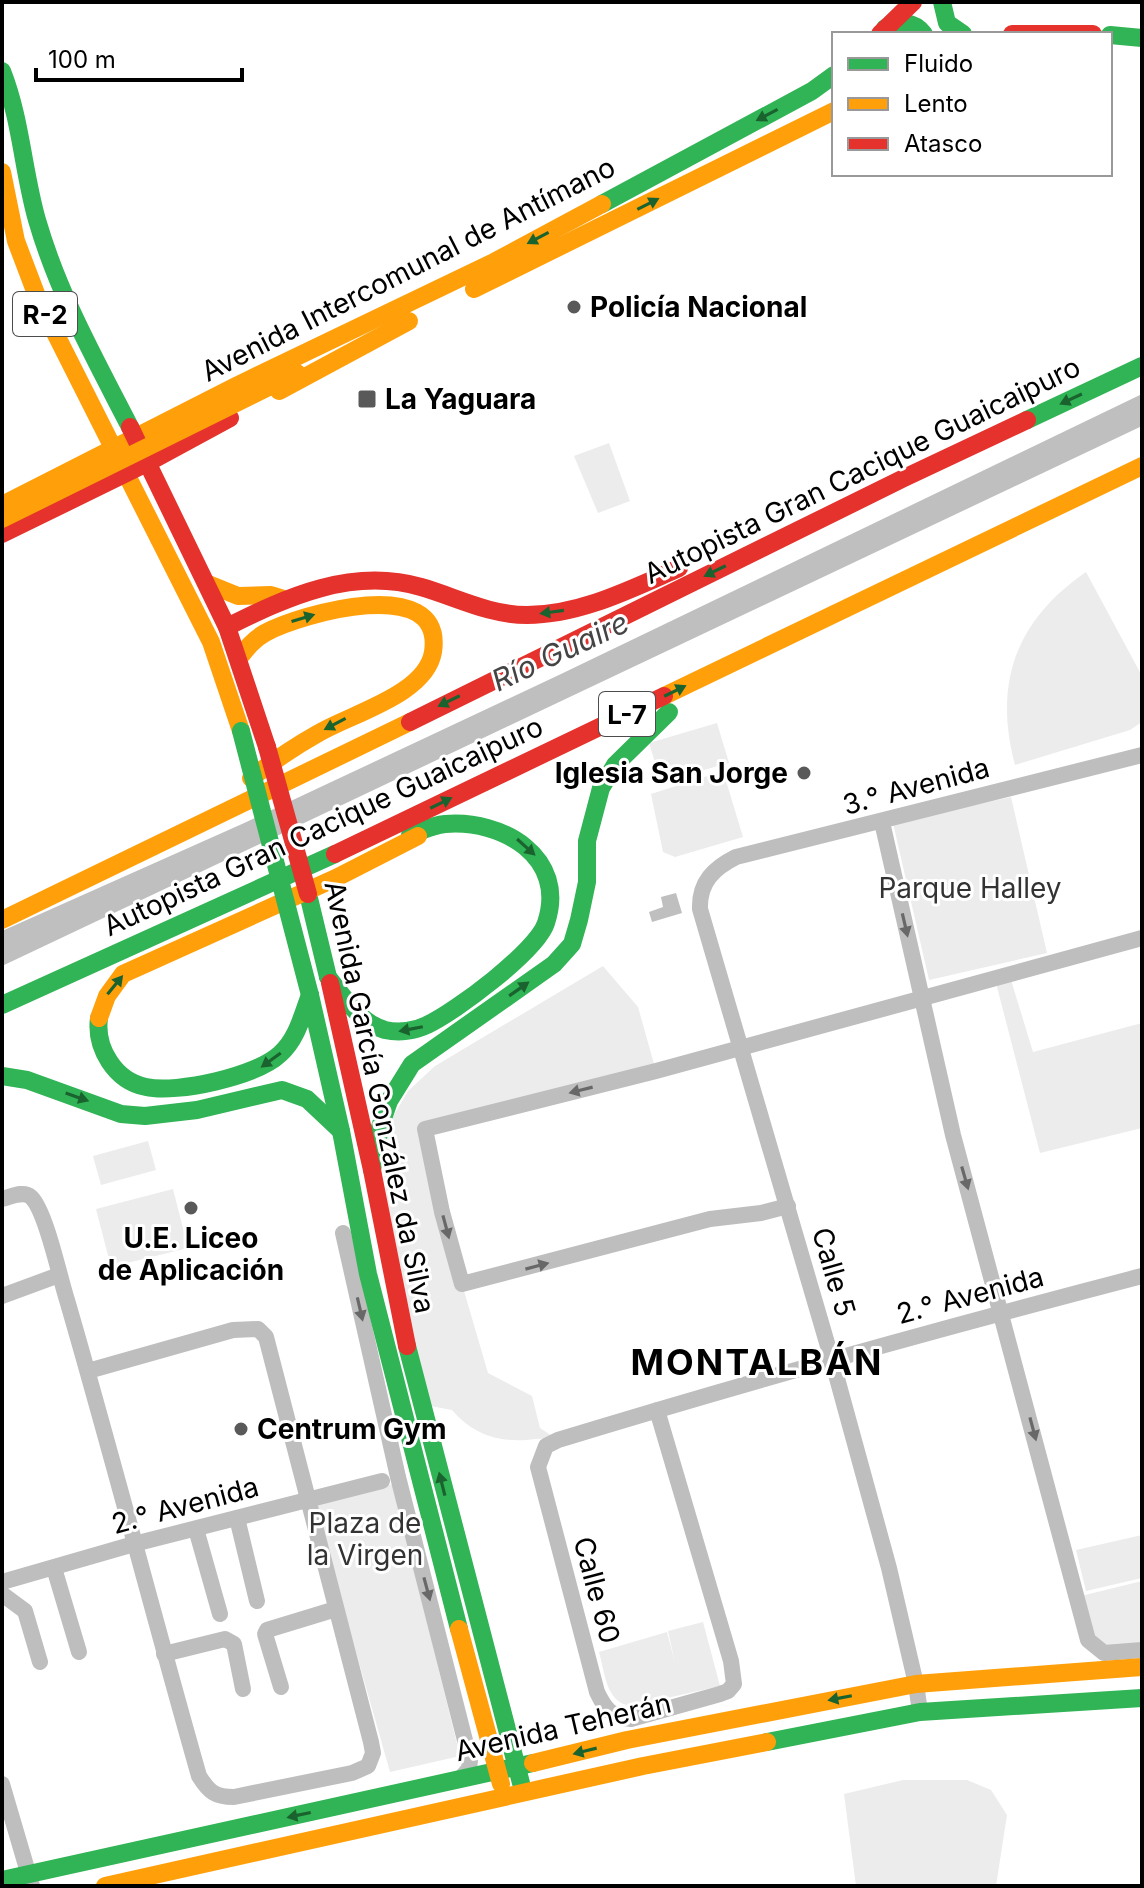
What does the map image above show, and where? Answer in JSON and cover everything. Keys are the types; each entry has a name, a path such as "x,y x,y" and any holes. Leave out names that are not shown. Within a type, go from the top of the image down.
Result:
{"main road":[{"path":"882,31 913,2"},
{"path":"942,2 947,23 960,32"},
{"path":"882,31 909,22 916,24 922,32"},
{"path":"1112,35 1142,38"},
{"name":"Avenida García González da Silva","path":"2,71 11,94 36,216 50,262 66,302 227,627 260,724 328,977 372,1170 402,1326 524,1794"},
{"name":"Avenida Intercomunal de Antímano","path":"2,534 147,463 522,248 812,91 832,76"},
{"name":"Avenida Intercomunal de Antímano","path":"2,505 135,437 409,312 503,277 832,112"},
{"name":"Avenida García González da Silva","path":"2,172 16,241 38,299 211,642 241,731 310,995 341,1131 368,1274 418,1475 505,1798"},
{"path":"2,519 297,373 409,312"},
{"name":"Autopista Gran Cacique Guaicaipuro","path":"2,920 144,853 860,499 1142,366"},
{"name":"Autopista Gran Cacique Guaicaipuro","path":"2,1005 320,861 1142,466"},
{"path":"211,642 227,627 283,598 322,586 360,580 415,585 484,608 525,615 559,613 626,590 814,509 860,499"},
{"path":"615,741 840,623 934,566"},
{"path":"206,583 244,597 270,593 283,598"},
{"path":"144,853 307,740 416,680 429,665 433,638 426,620 414,610 390,605 350,606 277,627 261,635 239,658"},
{"path":"372,1170 380,1122 398,1079 412,1064 554,964 572,944 587,882 587,841 601,788 615,765 669,712"},
{"path":"310,995 289,1045 278,1057 244,1074 168,1088 144,1087 126,1078 102,1052 97,1031 99,1010 104,999 123,974 336,878 482,806"},
{"path":"320,861 350,856 444,824 496,828 518,838 536,854 547,874 549,893 548,917 538,941 437,1020 408,1031 380,1028 349,1003 328,977"},
{"path":"2,1076 27,1080 121,1114 145,1116 197,1110 282,1090 307,1099 341,1131"},
{"name":"Avenida Teherán","path":"2,1880 30,1880 703,1724 916,1684 1142,1667"},
{"name":"Avenida Teherán","path":"105,1886 643,1766 920,1712 1142,1698"}],"street":[{"name":"3.° Avenida","path":"707,877 721,864 736,857 1142,755"},
{"path":"882,822 953,1135 1088,1640 1104,1653 1142,1650"},
{"name":"Calle 5","path":"707,877 700,896 700,909 788,1206 889,1568 920,1712"},
{"path":"788,1206 761,1213 710,1219 462,1284 442,1212 425,1129 656,1071 1142,938"},
{"path":"4,1199 26,1194 32,1198 45,1226 88,1371 164,1654 199,1776 207,1791 217,1796 234,1797 361,1771 371,1760 371,1742 266,1337 258,1329 233,1330 88,1371"},
{"path":"343,1233 398,1477 470,1760 469,1769 459,1780"},
{"path":"2,1296 59,1275"},
{"name":"2.° Avenida","path":"541,1455 546,1446 558,1440 657,1410 1142,1276"},
{"name":"Calle 60","path":"541,1455 538,1467 597,1692 608,1712 631,1719 728,1691 734,1684 731,1661 657,1410"},
{"name":"2.° Avenida","path":"2,1582 134,1544 382,1481"},
{"path":"237,1518 257,1601"},
{"path":"196,1529 220,1614"},
{"path":"54,1568 79,1652"},
{"path":"2,1594 25,1611 40,1662"},
{"path":"281,1687 265,1634 267,1630 336,1609"},
{"path":"164,1654 225,1639 234,1644 243,1689"},
{"path":"2,1784 30,1880"}],"green space":[{"path":"609,443 630,501 598,513 574,456"},
{"path":"1086,572 1142,676 1142,722 1130,730 1015,765 1007,707 1009,681 1016,656 1042,611"},
{"path":"717,723 729,763 661,782 649,743"},
{"path":"723,771 743,837 675,857 663,852 651,794"},
{"name":"Parque Halley","path":"1011,797 1047,953 929,980 893,823"},
{"path":"603,966 638,1007 656,1071 425,1130 462,1284 488,1373 532,1396 540,1428 558,1440 494,1437 467,1425 452,1410 430,1406 402,1326 380,1139 408,1091 435,1066"},
{"path":"1011,980 1033,1052 1142,1023 1142,1128 1040,1153 996,983"},
{"path":"148,1141 156,1170 101,1185 93,1156"},
{"path":"173,1189 188,1248 111,1267 96,1209"},
{"name":"Plaza de la Virgen","path":"393,1484 460,1756 390,1772 314,1504"},
{"path":"1142,1535 1142,1578 1086,1591 1076,1550"},
{"path":"1142,1581 1142,1650 1104,1653 1088,1640 1077,1597"},
{"path":"703,1622 720,1686 632,1706 617,1700 608,1686 599,1652 667,1632 675,1663 668,1631"},
{"path":"903,1780 967,1780 991,1790 1007,1815 996,1886 856,1886 844,1794"}],"shaded area":[{"path":"1142,394 1142,426 2,966 2,931 242,824 561,674"},
{"path":"676,893 682,913 652,922 649,912 663,907 661,897"}],"traffic: fast":[{"path":"942,2 947,23 960,32"},
{"path":"885,28 906,24 922,32"},
{"path":"1112,35 1142,38"},
{"path":"2,71 14,108 32,201 55,274 130,427"},
{"path":"602,204 812,91 832,76"},
{"path":"1027,420 1142,366"},
{"path":"372,1170 380,1127 389,1101 412,1064 554,964 572,944 587,882 587,841 601,788 615,765 669,712"},
{"path":"241,731 310,995"},
{"path":"328,977 368,1021 385,1030 412,1030 440,1018 475,994 528,949 546,923 550,900 548,879 539,861 525,847 488,828 467,824 441,825 410,835"},
{"path":"2,1005 335,854"},
{"path":"308,894 328,977"},
{"path":"310,995 341,1131 368,1274 459,1629"},
{"path":"99,1018 100,1041 116,1070 135,1084 177,1088 236,1076 269,1062 291,1041 310,995"},
{"path":"2,1076 27,1080 121,1114 145,1116 197,1110 282,1090 307,1099 341,1131"},
{"path":"407,1346 521,1783"},
{"path":"767,1742 920,1712 1142,1698"},
{"path":"2,1880 533,1763"}],"traffic: slow":[{"path":"474,289 832,112"},
{"path":"2,172 16,241 38,299 211,642 241,731"},
{"path":"2,505 238,385 494,262 602,204"},
{"path":"279,391 409,321"},
{"path":"2,519 297,373"},
{"path":"664,696 1142,466"},
{"path":"206,583 238,596 271,595 281,598"},
{"path":"239,658 254,641 283,625 367,605 394,606 417,613 431,627 433,652 417,680 385,702 308,739 251,778"},
{"path":"2,920 410,722"},
{"path":"99,1018 107,996 123,974 336,878 418,836"},
{"path":"459,1629 501,1784"},
{"path":"533,1763 627,1740 916,1684 1142,1667"},
{"path":"105,1886 643,1766 767,1742"}],"traffic: jam":[{"path":"882,32 913,2"},
{"path":"2,534 147,463 230,418"},
{"path":"410,722 1027,420"},
{"path":"130,427 227,627 267,747"},
{"path":"227,627 273,605 321,588 370,581 421,587 486,609 513,614 547,614 586,606 679,568"},
{"path":"335,854 664,696"},
{"path":"267,747 308,894"},
{"path":"330,983 407,1346"}],"place":[{"name":"Policía Nacional","path":"574,307"},
{"name":"La Yaguara","path":"367,399"},
{"name":"Iglesia San Jorge","path":"804,773"},
{"name":"U.E. Liceo de Aplicación","path":"191,1208"},
{"name":"Centrum Gym","path":"241,1429"}],"district":[{"name":"MONTALBÁN","path":"757,1362"}],"water label":[{"name":"Río Guaire","path":"560,651"}]}
